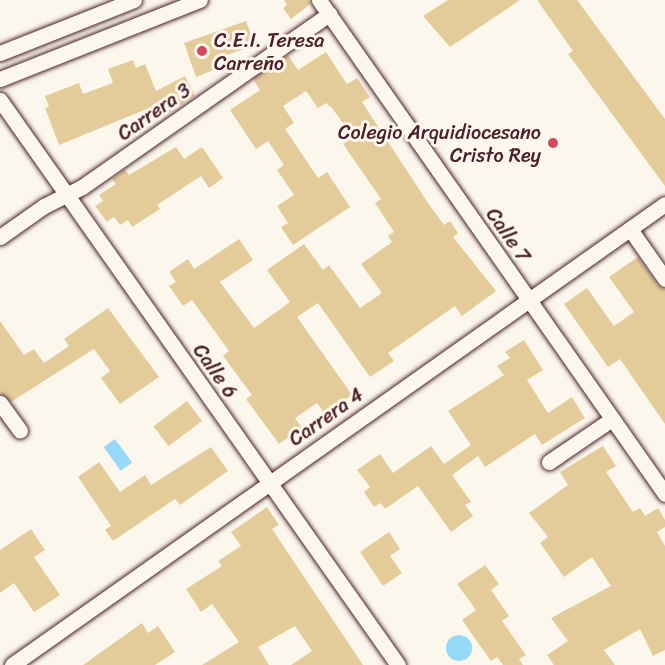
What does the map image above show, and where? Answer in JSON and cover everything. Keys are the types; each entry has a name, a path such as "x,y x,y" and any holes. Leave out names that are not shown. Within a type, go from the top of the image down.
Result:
{"street":[{"path":"0,53 134,0"},
{"path":"0,79 200,0"},
{"name":"Calle 7","path":"319,0 665,494"},
{"name":"Carrera 3","path":"0,237 44,206 67,196 328,14"},
{"name":"Calle 6","path":"0,100 398,665"},
{"name":"Carrera 4","path":"12,665 665,204"},
{"path":"630,229 665,279"},
{"path":"0,403 20,431"},
{"path":"549,462 612,419"}],"water":[{"path":"115,439 132,462 121,471 104,447"},
{"path":"459,635 468,639 472,648 468,657 459,661 450,657 446,648 450,639"}],"building":[{"path":"284,0 309,0 310,4 291,19 283,8 287,5"},
{"path":"448,0 520,0 450,47 423,16"},
{"path":"537,0 577,0 665,119 665,186 568,54 573,51"},
{"path":"246,21 255,45 213,60 216,69 196,77 184,43"},
{"path":"326,52 347,84 357,78 370,97 362,102 428,203 444,225 450,221 458,233 453,237 496,291 462,316 455,306 388,353 394,361 370,377 318,303 297,317 352,395 325,414 317,403 295,418 302,428 279,444 246,399 252,395 223,356 229,351 192,300 183,306 169,286 176,282 169,272 188,259 194,269 239,239 253,260 220,282 254,328 290,302 267,270 304,244 323,270 329,265 360,308 382,293 361,264 392,242 388,236 394,232 375,203 381,199 343,144 349,140 344,132 348,130 332,108 326,103 318,108 306,91 283,106 294,123 285,129 318,178 327,172 350,207 293,245 281,227 288,223 277,206 294,195 277,170 284,165 268,141 256,149 230,110 260,90 253,79 288,55 298,70"},
{"path":"133,60 136,68 145,64 156,91 185,76 195,96 159,118 154,106 59,145 45,108 49,107 45,96 79,83 83,94 113,83 108,69"},
{"path":"176,147 184,159 202,147 223,178 209,188 201,176 157,205 160,209 132,227 128,220 120,225 114,217 107,222 95,206 103,201 99,195 116,184 112,179 125,170 129,175"},
{"path":"638,257 657,285 665,289 665,424 620,359 608,367 564,304 587,288 614,326 634,312 609,277"},
{"path":"108,308 159,377 120,404 101,378 110,371 94,349 11,402 0,393 0,321 24,355 34,349 44,363 69,346 64,339"},
{"path":"524,340 543,370 527,380 548,413 572,397 585,418 542,445 535,434 485,467 478,456 452,475 471,502 465,505 473,516 451,532 418,486 385,509 381,503 374,507 364,492 370,487 357,470 380,454 393,473 431,446 444,464 471,445 448,411 504,375 497,366 510,358 505,352"},
{"path":"187,401 202,421 169,446 153,426"},
{"path":"603,446 616,466 606,472 633,512 640,508 645,516 658,508 665,520 665,527 657,532 665,546 665,650 653,656 640,629 604,650 615,665 554,665 547,655 568,641 551,618 611,586 592,557 564,577 540,543 548,537 529,513 568,485 560,472"},
{"path":"211,447 228,471 180,505 175,499 113,541 105,530 111,526 78,477 99,462 120,492 145,475 151,485"},
{"path":"267,507 279,525 272,529 363,665 291,665 312,651 295,626 258,647 269,665 202,665 239,642 212,604 201,612 186,589 222,566 218,561 241,546 231,532"},
{"path":"31,529 45,550 34,557 60,595 34,612 14,583 0,593 0,550"},
{"path":"389,532 400,549 390,556 402,573 383,586 360,552"},
{"path":"485,565 499,584 491,590 509,616 502,621 526,655 519,659 523,665 503,665 497,657 491,661 462,620 476,610 457,584"},
{"path":"142,623 148,633 158,626 175,652 155,665 83,665"}],"place":[{"name":"C.E.I. Teresa Carreño","path":"202,51"},
{"name":"Colegio Arquidiocesano Cristo Rey","path":"553,143"}]}
